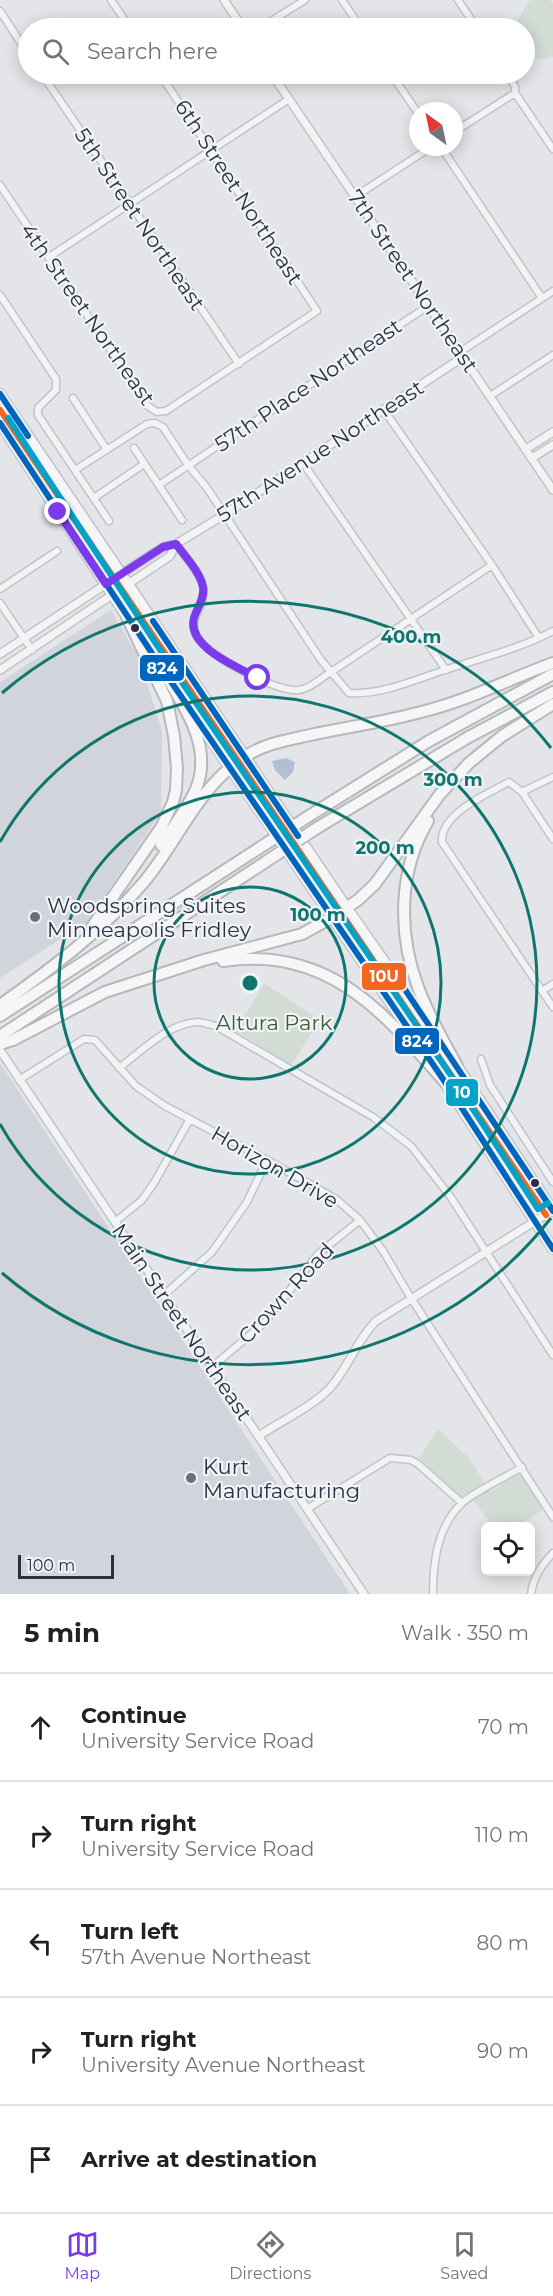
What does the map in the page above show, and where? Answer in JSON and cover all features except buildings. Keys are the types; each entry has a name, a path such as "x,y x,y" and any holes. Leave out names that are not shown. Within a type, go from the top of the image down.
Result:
{"highway":[{"path":"56,963 89,930 105,910 156,835 175,796 177,768 170,709 165,693 127,617"},
{"path":"0,1005 56,963 107,920 148,876 201,798 229,768 245,757 258,749 287,739 431,710 553,663"},
{"path":"107,920 137,881 190,801 200,775 201,750 196,731 161,668"},
{"path":"0,1016 419,747 553,674"},
{"path":"0,1036 317,828 448,748 553,692"},
{"path":"1,1049 13,1040 97,995 302,934 347,908 381,877 440,794 460,772 502,736 553,704"},
{"path":"457,1066 418,987 407,949 404,910 409,869 419,838 440,799 460,772"},
{"path":"152,977 231,960 272,960 305,967 345,985 375,1007 445,1083"}],"main road":[{"path":"0,394 553,1211"},
{"path":"0,423 161,668 445,1083 553,1249"}],"street":[{"path":"111,0 123,18"},
{"path":"224,0 236,18"},
{"path":"276,18 304,0"},
{"path":"342,0 354,18"},
{"path":"458,0 470,18"},
{"path":"0,11 18,39"},
{"name":"5th Street Northeast","path":"49,84 239,364"},
{"name":"6th Street Northeast","path":"167,84 317,312 239,364"},
{"name":"7th Street Northeast","path":"279,84 553,490"},
{"path":"399,84 411,102"},
{"path":"513,84 515,93 553,149"},
{"path":"463,126 515,93"},
{"path":"49,257 289,99"},
{"path":"356,196 417,156"},
{"path":"447,156 542,298"},
{"name":"4th Street Northeast","path":"0,185 148,406 157,412 166,411 239,364"},
{"path":"461,354 553,291"},
{"path":"0,295 54,374 56,390 38,408 38,415 109,521"},
{"name":"57th Place Northeast","path":"159,485 428,306"},
{"name":"57th Avenue Northeast","path":"0,654 121,573 163,547 176,544 224,515 384,410 461,354"},
{"path":"490,396 553,355"},
{"path":"73,398 107,450 75,470"},
{"path":"384,410 492,565 539,638"},
{"name":"4th Street Northeast","path":"107,450 147,424 155,423 163,427 331,672 349,693 364,693 415,682 446,670"},
{"path":"526,449 553,432"},
{"path":"532,458 553,445"},
{"path":"134,448 182,520"},
{"path":"303,462 446,670 519,647 553,631"},
{"path":"94,498 144,464"},
{"path":"176,544 203,586 202,599 193,623 194,632 204,646 258,678 288,690 304,689 492,565"},
{"name":"57th Avenue Northeast","path":"0,670 129,586 170,556 176,544"},
{"path":"0,589 57,551"},
{"path":"0,603 32,650"},
{"path":"522,792 553,777"},
{"path":"553,839 522,792 509,782 465,807 446,825 441,835 442,842 553,1007"},
{"path":"542,991 553,984"},
{"path":"119,1068 162,1035 198,1022 216,1026 373,1117 411,1146 450,1196 553,1355"},
{"name":"Horizon Drive","path":"19,1080 84,1039 95,1040 136,1086 165,1106 336,1199 360,1220 383,1251 553,1517"},
{"name":"Main Street Northeast","path":"1,1049 19,1080 364,1594"},
{"path":"481,1059 490,1085 553,1182"},
{"path":"115,1222 142,1200 190,1119"},
{"path":"164,1295 213,1252 247,1202 267,1160"},
{"path":"259,1436 328,1390 376,1320 553,1211"},
{"name":"Crown Road","path":"212,1367 264,1323 318,1254 360,1220"},
{"path":"307,1509 390,1458 411,1460 418,1464 462,1503"},
{"path":"433,1594 432,1566 447,1524 462,1503 522,1467"},
{"path":"531,1594 534,1579 542,1564 553,1553"}],"shaded area":[{"path":"111,610 139,658 162,731 161,812 87,922 0,978 0,682"},
{"path":"0,1063 350,1594 0,1594"}],"green space":[{"path":"530,0 550,0 553,3 553,57 535,58 535,18 519,18"},
{"name":"Altura Park","path":"264,983 320,1020 291,1065 236,1031"},
{"path":"438,1429 469,1458 490,1492 518,1474 523,1476 544,1509 523,1522 490,1522 470,1496 466,1499 459,1498 419,1458"}],"water":[{"path":"286,758 295,762 293,772 285,780 275,770 272,761"}],"transit line":[{"name":"824","path":"0,394 28,436"},
{"name":"10U","path":"0,410 546,1215"},
{"name":"10","path":"8,418 168,662 452,1077 538,1209 548,1203"},
{"name":"824","path":"0,423 161,667 445,1082 553,1249"},
{"name":"824","path":"153,621 298,836"},
{"name":"824","path":"402,985 553,1211"}],"place":[{"name":"Woodspring Suites Minneapolis Fridley","path":"35,917"},
{"name":"Kurt Manufacturing","path":"191,1478"}],"route":[{"path":"58,512 106,584 163,547 176,544 203,586 204,592 193,623 198,640 216,655 258,678"}]}
